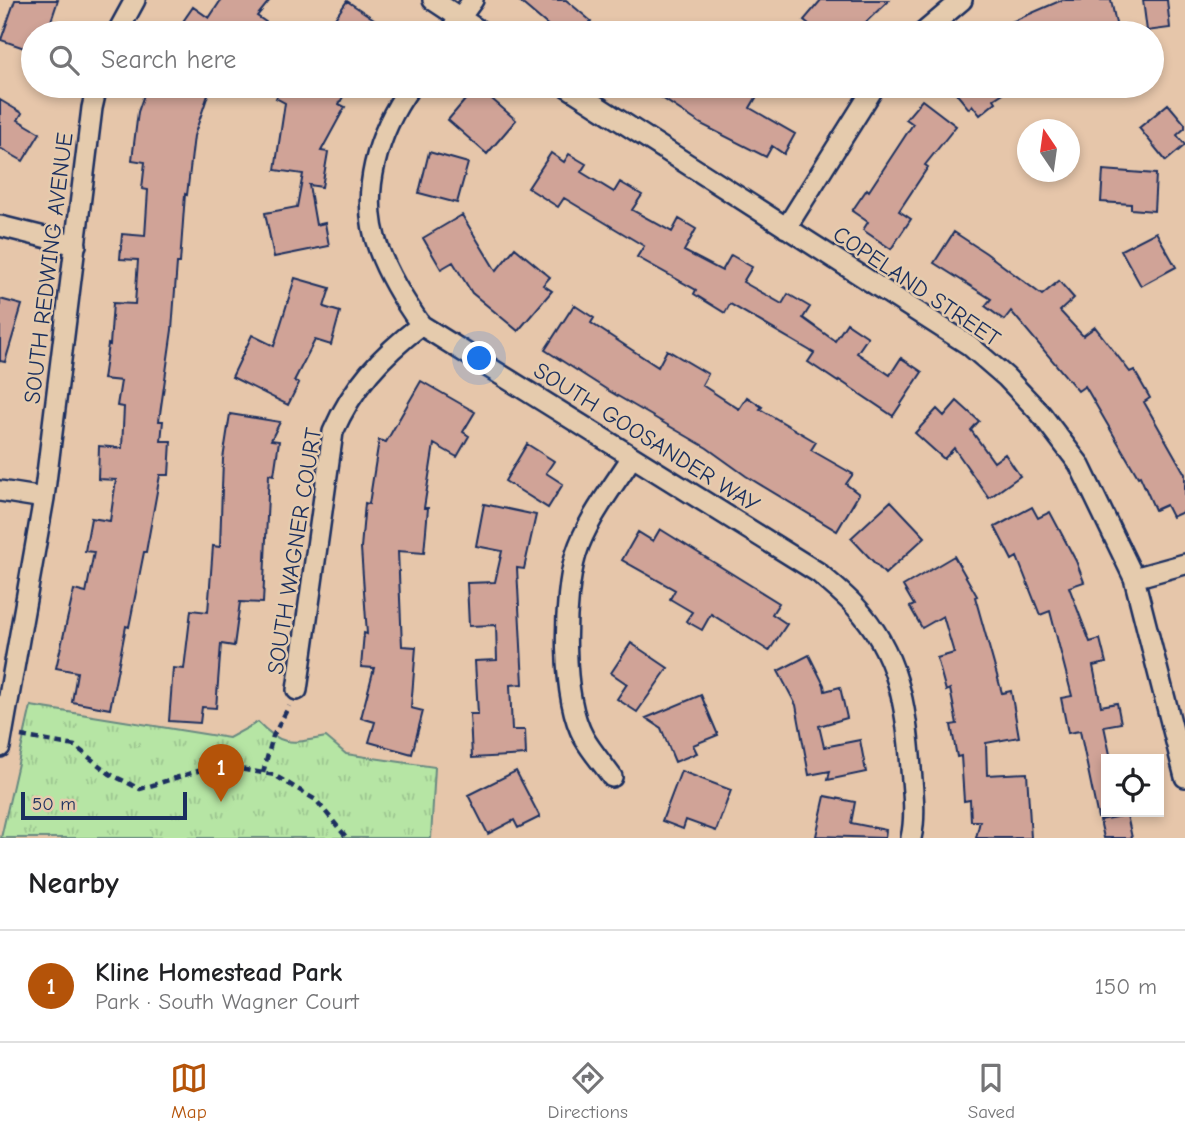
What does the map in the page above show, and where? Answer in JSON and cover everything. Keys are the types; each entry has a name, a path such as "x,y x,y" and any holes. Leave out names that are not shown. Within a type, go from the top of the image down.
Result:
{"street":[{"path":"122,21 135,0"},
{"path":"433,0 450,21"},
{"path":"458,21 473,0"},
{"path":"937,21 962,0"},
{"name":"SOUTH REDWING AVENUE","path":"2,740 44,498 94,98"},
{"name":"SOUTH GOOSANDER WAY","path":"404,98 383,133 374,169 370,205 377,247 395,287 421,325 819,573 856,607 882,642 900,684 909,735 911,838"},
{"name":"COPELAND STREET","path":"585,98 969,345 1006,377 1041,414 1079,464 1134,578 1185,777"},
{"path":"786,228 867,98"},
{"path":"0,226 76,245"},
{"name":"SOUTH WAGNER COURT","path":"298,690 333,432 343,409 370,370 390,349 421,325"},
{"path":"612,778 583,736 579,725 572,701 566,643 576,554 592,519 632,457"},
{"path":"0,491 44,498"},
{"path":"1134,578 1185,564"}],"path":[{"path":"263,773 273,736 298,690"},
{"path":"2,740 75,746 110,774 140,789 217,765 274,775 316,800 347,838"}],"green space":[{"path":"31,706 229,738 258,722 274,736 289,742 326,737 346,754 435,767 431,838 1,838"}],"building":[{"path":"15,0 58,0 51,21 21,21 21,47 1,40"},
{"path":"221,0 270,0 257,16 264,21 183,21 193,7 209,18"},
{"path":"518,0 566,0 591,21 543,21"},
{"path":"821,0 889,0 867,21 804,20"},
{"path":"1062,0 1111,0 1115,21 1014,21"},
{"path":"1143,0 1167,0 1170,28 1164,29 1164,21 1146,21"},
{"path":"347,1 377,21 333,21"},
{"path":"143,98 207,98 194,136 187,195 185,194 180,263 177,263 172,330 159,421 163,421 161,441 171,441 169,475 160,475 146,552 129,627 126,626 110,709 72,702 77,672 56,668 74,590 86,593 94,552 85,551 91,518 110,521 116,480 98,479 99,446 122,448 124,407 117,406 121,381 103,379 108,344 110,345 113,303 135,304 138,260 120,259 122,234 145,236 148,190 142,189 145,162 132,160 138,112"},
{"path":"276,98 342,98 339,104 345,107 321,151 328,152 322,187 309,185 316,225 325,223 329,246 274,257 265,213 297,207 303,174 275,170 285,103"},
{"path":"467,98 491,98 516,120 487,154 448,120"},
{"path":"662,98 756,98 750,108 795,134 784,154 772,146 766,157 701,124"},
{"path":"960,98 996,98 996,102 980,115 972,105 969,109"},
{"path":"0,100 22,113 18,120 40,133 23,161 0,148"},
{"path":"922,100 956,126 925,165 928,167 899,211 911,219 891,249 863,230 868,222 852,211 867,189 869,191 913,124 906,119"},
{"path":"1168,104 1185,124 1185,128 1177,135 1185,145 1166,161 1139,128"},
{"path":"429,152 468,163 457,203 419,193"},
{"path":"551,153 564,162 569,154 586,164 581,172 614,192 620,182 642,195 632,210 672,232 679,219 696,229 684,251 722,271 731,255 752,267 743,282 782,304 788,294 810,307 803,318 835,341 847,323 868,337 857,353 890,375 901,358 922,372 893,416 808,362 814,353 730,304 725,313 694,294 696,290 637,257 644,246 564,198 558,207 528,188"},
{"path":"1103,170 1156,174 1154,211 1131,209 1131,204 1101,202"},
{"path":"462,215 496,271 515,248 550,277 543,285 552,291 518,331 472,293 453,262 441,269 423,238"},
{"path":"954,232 1042,295 1059,281 1074,298 1060,311 1083,336 1095,327 1130,372 1134,370 1150,398 1144,402 1185,474 1185,511 1172,517 1166,505 1155,510 1140,476 1138,477 1085,386 1078,391 1011,311 1004,320 985,306 991,299 934,263"},
{"path":"1156,232 1176,267 1141,286 1121,250"},
{"path":"295,278 330,288 324,307 340,312 331,345 315,340 294,381 299,383 288,405 232,377 252,335 274,346"},
{"path":"0,299 22,305 5,362 0,361"},
{"path":"574,305 594,318 591,323 658,367 667,350 708,374 702,385 739,409 747,397 762,407 760,409 816,442 811,450 853,474 846,484 859,494 837,531 545,350"},
{"path":"421,381 475,412 463,432 469,436 457,457 434,444 424,508 428,508 424,553 398,551 402,646 416,647 411,708 423,711 412,754 369,742 375,722 361,718 374,668 361,667 364,633 367,634 361,548 365,503 369,504 379,440 386,442"},
{"path":"957,401 979,421 971,430 994,462 1005,454 1020,476 989,498 954,448 944,459 915,433 937,409 944,416"},
{"path":"230,414 280,422 271,440 279,441 274,475 269,474 263,603 240,602 234,646 221,644 216,708 202,707 200,723 169,721 173,668 184,669 191,610 208,612 213,546 220,547 223,459"},
{"path":"527,444 554,461 546,473 563,484 548,508 505,481"},
{"path":"891,501 925,537 885,574 851,538"},
{"path":"484,504 536,515 524,569 517,568 523,684 510,685 512,730 525,730 526,755 472,758 470,714 478,714 475,661 497,660 496,625 469,626 467,583 495,582 502,551 476,546"},
{"path":"1032,507 1038,518 1050,512 1076,561 1084,582 1069,587 1090,642 1100,639 1106,663 1093,666 1101,706 1117,703 1121,723 1104,726 1110,754 1101,754 1101,817 1106,817 1098,818 1080,731 1068,733 1061,698 1072,696 1050,611 1040,615 1017,557 1012,560 995,527"},
{"path":"660,529 779,603 772,614 787,624 769,651 711,614 702,630 686,621 692,612 670,599 675,590 622,560 638,532 653,541"},
{"path":"954,556 977,596 975,597 1002,693 1011,691 1019,737 986,743 987,775 1027,773 1031,838 976,838 980,821 971,821 970,800 964,801 961,756 957,757 951,725 957,724 950,689 946,691 937,658 954,653 943,616 922,628 910,607 914,605 903,586"},
{"path":"631,643 668,668 637,712 617,699 627,684 611,673"},
{"path":"809,655 825,691 840,687 847,718 819,726 824,747 860,740 866,772 828,780 830,771 809,775 796,705 778,671"},
{"path":"701,695 718,735 693,745 697,753 675,762 661,728 646,718"},
{"path":"516,771 540,817 518,828 514,820 488,834 468,795"},
{"path":"681,771 731,790 716,831 686,820 683,829 662,821"},
{"path":"825,796 855,802 851,823 886,830 885,838 816,836"},
{"path":"1127,817 1132,838 1104,838 1100,820"}],"place":[{"name":"Kline Homestead Park","path":"221,802"}]}
